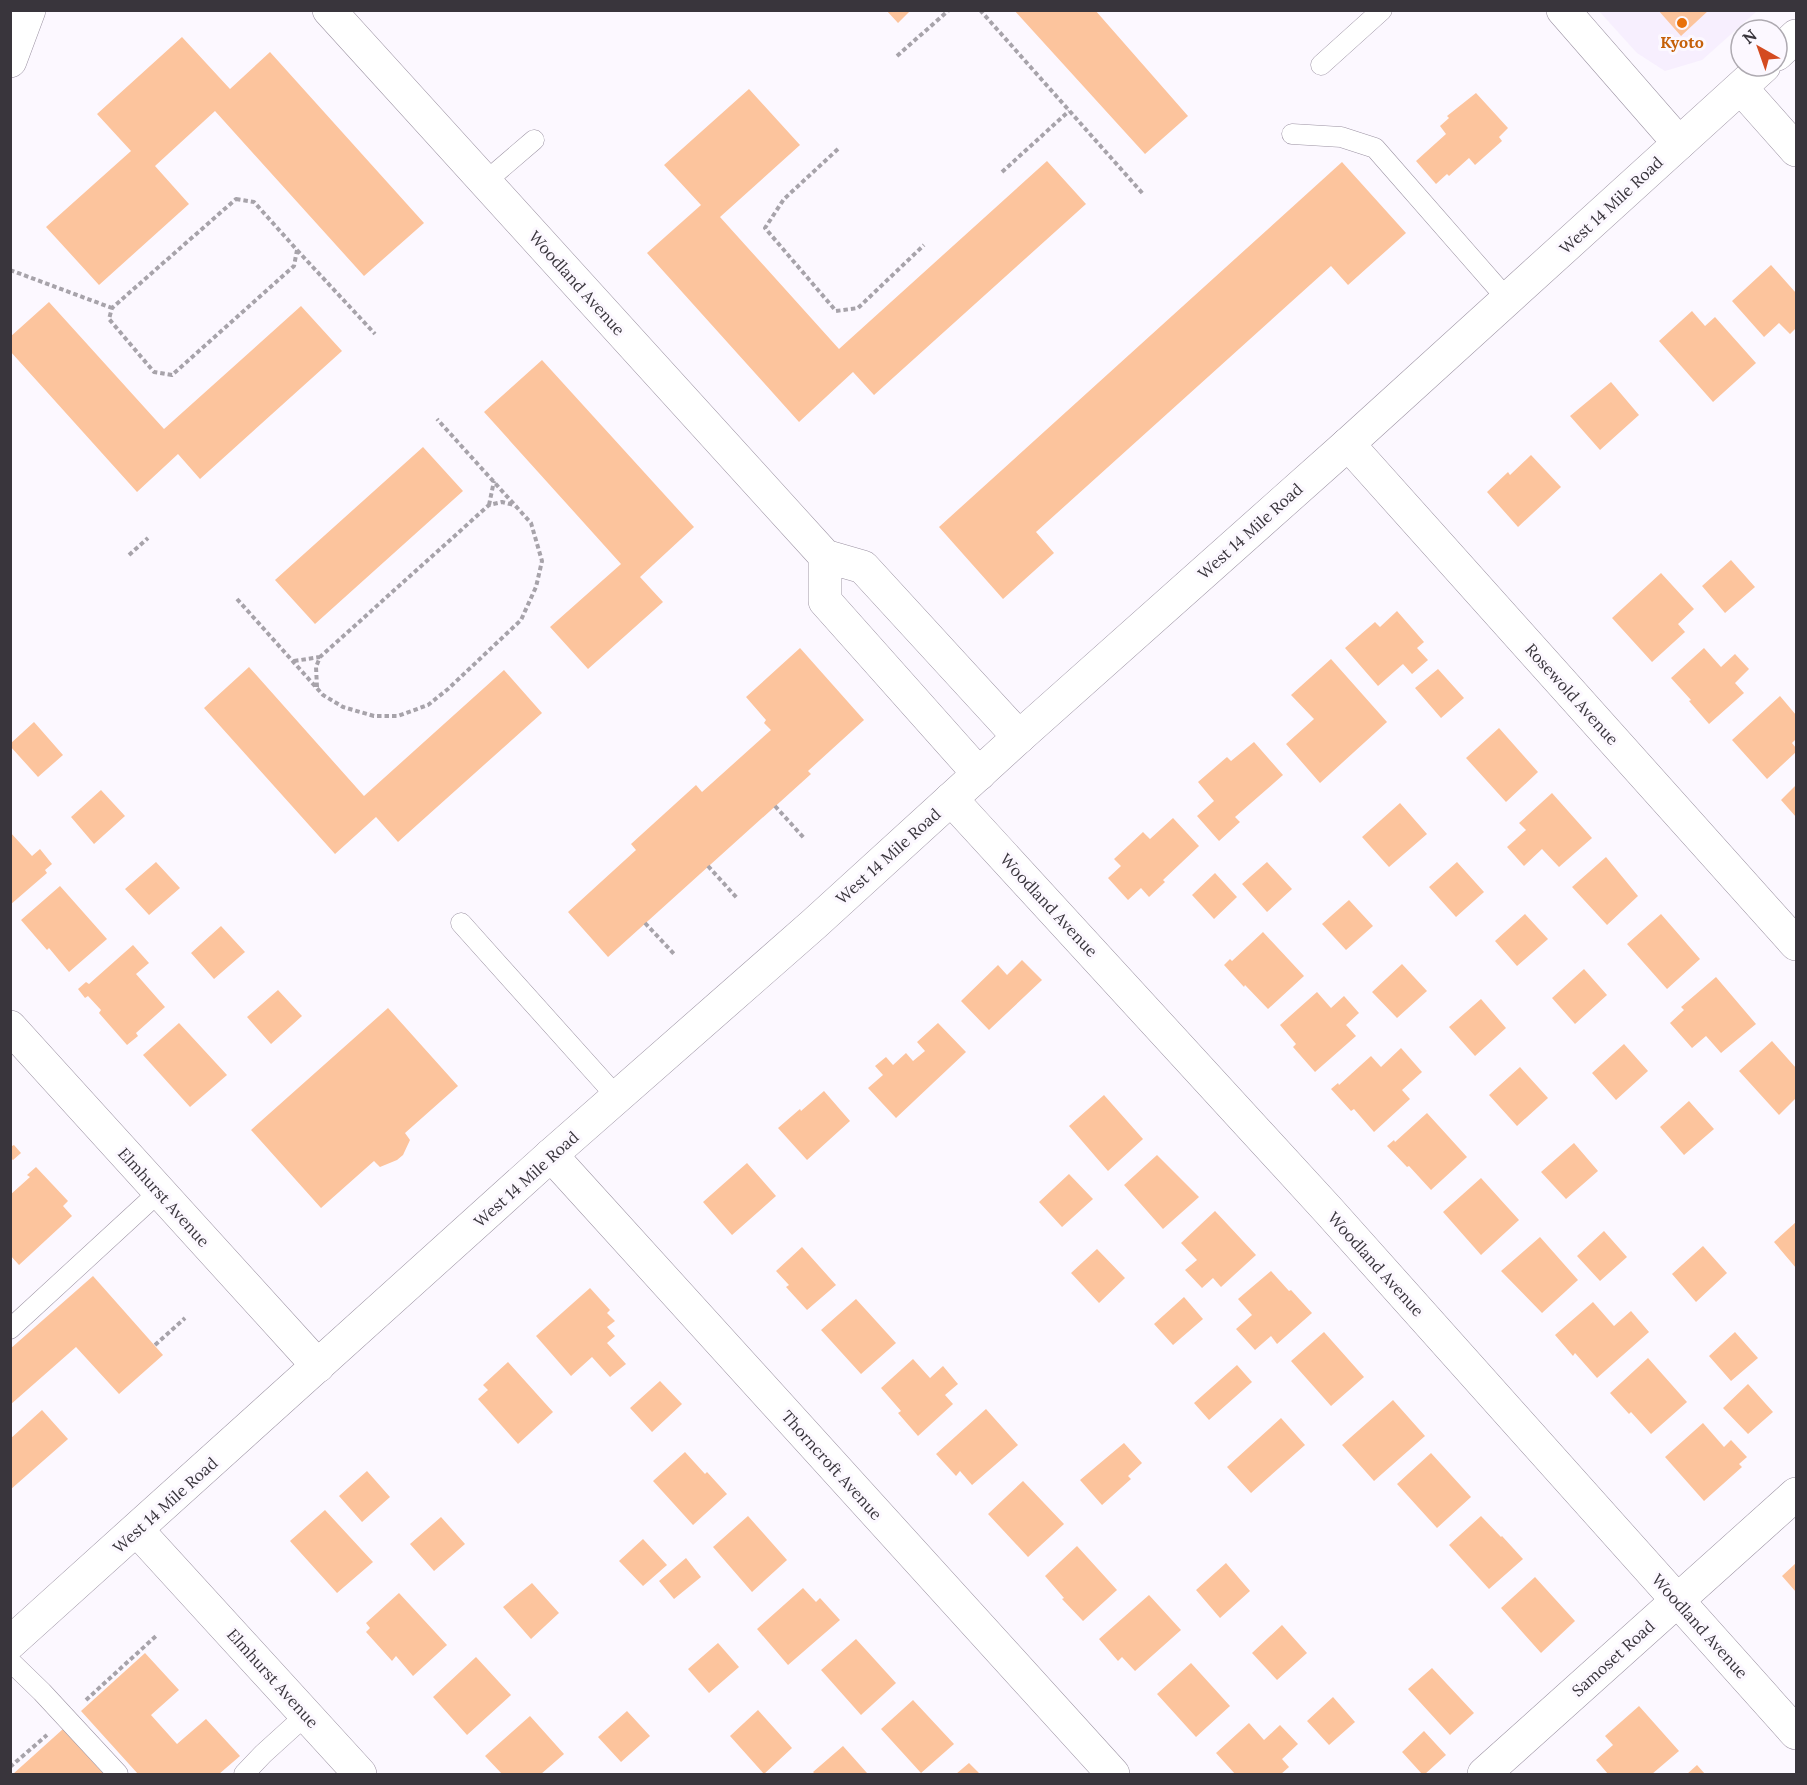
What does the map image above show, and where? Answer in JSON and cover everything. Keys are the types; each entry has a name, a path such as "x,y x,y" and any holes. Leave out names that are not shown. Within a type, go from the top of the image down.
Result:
{"street":[{"path":"10,61 29,10"},
{"name":"Woodland Avenue","path":"329,10 825,556"},
{"path":"1563,10 1679,143"},
{"name":"West 14 Mile Road","path":"10,1643 551,1155 814,924 1752,78"},
{"path":"1754,78 1797,150"},
{"name":"Rosewold Avenue","path":"1348,444 1797,944"},
{"path":"979,774 825,601 825,556 863,567 1019,737"},
{"name":"Woodland Avenue","path":"951,799 1329,1211 1797,1733"},
{"name":"Elmhurst Avenue","path":"10,1027 318,1366"},
{"name":"Thorncroft Avenue","path":"551,1155 1113,1774"},
{"name":"Samoset Road","path":"1484,1774 1797,1494"},
{"name":"Elmhurst Avenue","path":"137,1530 360,1774"}],"lane":[{"path":"1321,65 1382,10"},
{"path":"1292,134 1341,137 1375,148 1508,300"},
{"path":"485,182 534,140"},
{"path":"461,923 617,1097"},
{"path":"10,1329 160,1191"},
{"path":"10,1661 118,1774"},
{"path":"244,1774 262,1754 306,1715"}],"path":[{"path":"897,56 949,10"},
{"path":"980,10 1144,195"},
{"path":"1002,172 1069,111"},
{"path":"838,149 783,199 765,228 836,311 858,308 924,245"},
{"path":"297,250 294,266 172,375 154,372 109,319 112,308 236,200 254,202 375,334"},
{"path":"10,270 112,308"},
{"path":"237,599 323,695 343,707 374,716 398,716 428,705 448,689 521,620 536,587 542,561 531,523 438,419"},
{"path":"489,505 494,481"},
{"path":"317,687 316,667 320,657 489,505 502,502 517,506"},
{"path":"129,555 148,538"},
{"path":"293,661 320,657"},
{"path":"775,806 804,838"},
{"path":"708,866 737,898"},
{"path":"645,923 675,955"},
{"path":"155,1345 185,1318"}],"shaded area":[{"path":"1599,11 1757,11 1749,18 1729,18 1729,36 1702,60 1665,71 1637,53"}],"building":[{"path":"886,10 911,10 898,23"},
{"path":"1014,10 1095,10 1188,116 1145,154"},
{"name":"Kyoto","path":"1658,10 1709,10 1681,36"},
{"path":"182,37 230,89 270,52 424,223 364,276 215,111 155,166 189,204 99,285 46,227 131,151 97,114"},
{"path":"749,89 800,145 720,217 839,349 1047,161 1086,204 874,395 853,372 799,422 647,253 701,205 664,165"},
{"path":"1476,93 1508,128 1499,137 1502,141 1475,165 1469,158 1436,184 1416,161 1446,134 1440,126 1449,118 1447,116"},
{"path":"1342,162 1406,233 1348,285 1331,266 1036,532 1054,553 1003,599 939,527"},
{"path":"1771,265 1796,293 1796,328 1790,334 1779,323 1764,337 1732,301"},
{"path":"49,302 164,429 301,306 342,351 200,479 178,454 137,492 10,351 10,337"},
{"path":"1692,311 1705,326 1715,317 1756,363 1713,402 1659,341"},
{"path":"542,360 694,527 640,577 663,602 588,669 550,627 621,564 484,412"},
{"path":"1611,382 1639,415 1600,450 1570,416"},
{"path":"423,447 463,491 315,624 275,580"},
{"path":"1531,455 1561,487 1518,527 1487,492"},
{"path":"1731,560 1755,587 1725,613 1702,586"},
{"path":"1661,573 1694,609 1678,624 1685,632 1652,662 1612,618"},
{"path":"1397,611 1424,642 1417,648 1428,660 1412,674 1403,664 1378,686 1345,648 1375,622 1380,627"},
{"path":"800,648 864,720 808,771 811,774 608,957 568,912 636,850 631,844 696,785 702,792 771,730 764,723 766,720 746,697"},
{"path":"1704,648 1721,667 1735,654 1749,669 1735,683 1744,693 1709,724 1671,678"},
{"path":"1331,659 1387,722 1320,783 1286,744 1314,719 1291,695"},
{"path":"249,667 364,796 504,670 542,713 398,842 376,817 335,854 204,708"},
{"path":"1438,669 1464,698 1441,718 1415,688"},
{"path":"1780,696 1796,715 1796,739 1792,743 1796,752 1767,779 1732,740"},
{"path":"34,722 63,755 38,777 10,746"},
{"path":"1499,728 1538,772 1506,802 1466,758"},
{"path":"1254,742 1283,775 1235,817 1240,822 1219,841 1197,816 1214,801 1198,782 1227,757 1231,761"},
{"path":"1796,785 1796,817 1781,800"},
{"path":"101,790 125,816 94,844 71,817"},
{"path":"1552,793 1592,838 1559,867 1542,849 1524,866 1507,847 1526,830 1519,823"},
{"path":"1400,803 1427,834 1389,867 1362,837"},
{"path":"1173,818 1199,846 1163,880 1165,882 1149,897 1141,888 1128,900 1108,878 1121,866 1114,859 1143,832 1150,839"},
{"path":"10,832 32,856 40,849 52,864 45,870 47,873 10,905"},
{"path":"1606,857 1638,896 1607,925 1572,887"},
{"path":"156,862 180,888 149,915 125,889"},
{"path":"1267,862 1292,889 1267,912 1242,884"},
{"path":"1457,862 1484,892 1456,917 1429,887"},
{"path":"1215,873 1237,897 1214,919 1192,895"},
{"path":"60,886 107,939 69,972 21,920"},
{"path":"1349,900 1373,926 1346,950 1322,924"},
{"path":"1525,914 1548,939 1517,966 1495,941"},
{"path":"1661,914 1700,959 1667,989 1627,944"},
{"path":"221,926 245,952 214,979 191,953"},
{"path":"1263,932 1304,976 1268,1009 1224,965 1230,959 1232,961"},
{"path":"133,945 149,963 136,974 165,1007 136,1033 138,1036 127,1045 99,1013 101,1010 88,996 85,998 78,989 86,982 89,984"},
{"path":"1022,960 1042,980 989,1030 961,1001 998,965 1007,975"},
{"path":"1402,964 1427,991 1397,1018 1372,992"},
{"path":"1584,969 1607,995 1575,1024 1552,998"},
{"path":"1716,977 1756,1024 1721,1053 1706,1036 1692,1048 1670,1023 1684,1010 1681,1007"},
{"path":"278,990 302,1016 271,1044 247,1017"},
{"path":"1317,992 1331,1008 1344,996 1359,1013 1346,1025 1356,1036 1315,1072 1293,1047 1296,1044 1280,1025"},
{"path":"1481,999 1506,1028 1475,1056 1449,1027"},
{"path":"388,1008 458,1086 405,1133 410,1140 403,1155 380,1167 374,1161 321,1208 251,1130"},
{"path":"179,1023 227,1075 190,1107 143,1055"},
{"path":"938,1023 966,1052 896,1118 868,1088 883,1075 875,1066 886,1057 893,1065 906,1053 913,1061 925,1051 917,1042"},
{"path":"1772,1041 1796,1068 1796,1098 1779,1115 1739,1071"},
{"path":"1624,1044 1648,1071 1616,1100 1592,1073"},
{"path":"1401,1048 1422,1072 1402,1090 1410,1099 1374,1132 1354,1109 1351,1111 1331,1089 1338,1083 1339,1085 1371,1056 1381,1067"},
{"path":"1520,1067 1548,1098 1517,1126 1489,1095"},
{"path":"824,1091 850,1121 807,1160 778,1128"},
{"path":"1104,1095 1143,1139 1108,1171 1069,1126"},
{"path":"1689,1101 1714,1129 1684,1155 1660,1127"},
{"path":"1427,1113 1467,1157 1431,1190 1387,1146 1394,1140 1395,1142"},
{"path":"1574,1143 1598,1171 1566,1199 1541,1172"},
{"path":"14,1145 21,1153 13,1160 10,1158 10,1147"},
{"path":"1157,1155 1199,1197 1163,1229 1124,1185"},
{"path":"747,1163 776,1196 732,1235 703,1202"},
{"path":"36,1167 68,1201 63,1206 72,1216 19,1265 10,1255 10,1217 12,1215 10,1195 30,1177 27,1175"},
{"path":"1069,1174 1093,1199 1062,1227 1039,1202"},
{"path":"1481,1178 1519,1220 1481,1255 1443,1212"},
{"path":"1215,1211 1256,1255 1221,1287 1213,1278 1202,1288 1185,1270 1197,1260 1181,1243"},
{"path":"1796,1222 1796,1268 1774,1242"},
{"path":"1604,1231 1627,1257 1600,1281 1577,1256"},
{"path":"1540,1237 1578,1280 1542,1313 1501,1271"},
{"path":"1703,1246 1727,1273 1696,1302 1672,1274"},
{"path":"802,1247 836,1285 807,1310 786,1287 789,1285 776,1271"},
{"path":"1097,1249 1125,1278 1099,1303 1071,1273"},
{"path":"1271,1271 1312,1313 1277,1344 1271,1336 1255,1350 1236,1329 1252,1315 1238,1299"},
{"path":"93,1276 163,1355 119,1394 76,1347 10,1405 10,1349"},
{"path":"590,1288 610,1310 607,1313 615,1321 607,1327 615,1336 607,1343 626,1364 610,1377 592,1357 571,1376 536,1336"},
{"path":"1184,1297 1203,1319 1173,1345 1154,1324"},
{"path":"856,1299 896,1343 861,1374 821,1330"},
{"path":"1593,1302 1614,1326 1631,1311 1649,1332 1597,1378 1555,1335"},
{"path":"1324,1332 1364,1377 1331,1406 1291,1361"},
{"path":"1735,1332 1758,1358 1731,1381 1709,1356"},
{"path":"1648,1358 1687,1402 1651,1434 1610,1393"},
{"path":"913,1359 930,1378 943,1366 958,1384 945,1395 953,1404 918,1436 881,1388"},
{"path":"508,1362 553,1412 518,1444 478,1399 488,1390 483,1385"},
{"path":"1237,1365 1252,1382 1209,1420 1194,1403"},
{"path":"660,1381 682,1404 652,1432 630,1408"},
{"path":"1748,1384 1773,1412 1748,1434 1723,1408"},
{"path":"1393,1400 1425,1436 1374,1481 1342,1445"},
{"path":"986,1409 1018,1445 972,1485 960,1471 956,1476 936,1454"},
{"path":"42,1410 68,1439 10,1490 10,1439"},
{"path":"1281,1418 1305,1445 1251,1493 1227,1467"},
{"path":"1703,1423 1724,1447 1731,1440 1747,1457 1739,1464 1742,1467 1704,1501 1665,1457"},
{"path":"1124,1443 1142,1463 1128,1476 1131,1479 1102,1505 1080,1480"},
{"path":"685,1452 727,1494 693,1525 653,1481"},
{"path":"1431,1453 1471,1497 1437,1528 1397,1484"},
{"path":"367,1471 390,1497 362,1522 339,1496"},
{"path":"1023,1481 1064,1524 1028,1557 988,1514"},
{"path":"325,1510 373,1562 337,1593 290,1541"},
{"path":"748,1516 787,1560 752,1592 713,1547"},
{"path":"1481,1516 1523,1559 1489,1589 1449,1545"},
{"path":"441,1517 465,1544 434,1571 410,1544"},
{"path":"643,1539 667,1565 643,1586 619,1561"},
{"path":"1077,1546 1117,1590 1083,1621 1062,1599 1064,1598 1045,1576"},
{"path":"686,1558 701,1577 674,1599 659,1581"},
{"path":"1226,1563 1250,1591 1220,1618 1196,1590"},
{"path":"1796,1563 1796,1592 1782,1576"},
{"path":"1535,1577 1575,1621 1541,1653 1501,1608"},
{"path":"532,1583 559,1613 531,1639 503,1607"},
{"path":"803,1588 816,1602 820,1598 840,1620 788,1665 757,1629"},
{"path":"399,1593 447,1645 413,1676 396,1656 392,1661 366,1632 370,1628 366,1623"},
{"path":"1149,1595 1181,1630 1135,1671 1122,1657 1118,1661 1099,1639"},
{"path":"1282,1625 1307,1653 1277,1680 1252,1653"},
{"path":"856,1639 896,1683 861,1715 821,1670"},
{"path":"718,1643 739,1667 709,1693 688,1669"},
{"path":"145,1653 179,1690 151,1715 177,1744 206,1719 240,1756 219,1774 138,1774 81,1711"},
{"path":"476,1657 511,1695 467,1735 433,1697"},
{"path":"1191,1663 1230,1706 1196,1737 1157,1694"},
{"path":"1432,1668 1474,1713 1450,1735 1408,1689"},
{"path":"1333,1697 1355,1722 1329,1745 1307,1721"},
{"path":"913,1700 954,1744 921,1773 881,1729"},
{"path":"1639,1706 1679,1751 1652,1774 1608,1774 1596,1760 1613,1745 1605,1736"},
{"path":"758,1710 792,1748 764,1774 730,1736"},
{"path":"627,1711 650,1736 621,1762 598,1737"},
{"path":"530,1716 564,1754 541,1774 502,1774 485,1756"},
{"path":"1249,1723 1264,1740 1280,1725 1298,1744 1282,1759 1289,1767 1281,1774 1235,1774 1216,1753"},
{"path":"63,1729 104,1774 13,1774"},
{"path":"1424,1731 1446,1755 1425,1774 1422,1774 1402,1752"},
{"path":"843,1746 866,1774 815,1774 813,1772"},
{"path":"969,1763 980,1774 956,1774"},
{"path":"1697,1765 1705,1774 1687,1774"}],"place":[{"name":"Kyoto","path":"1682,23"}]}
